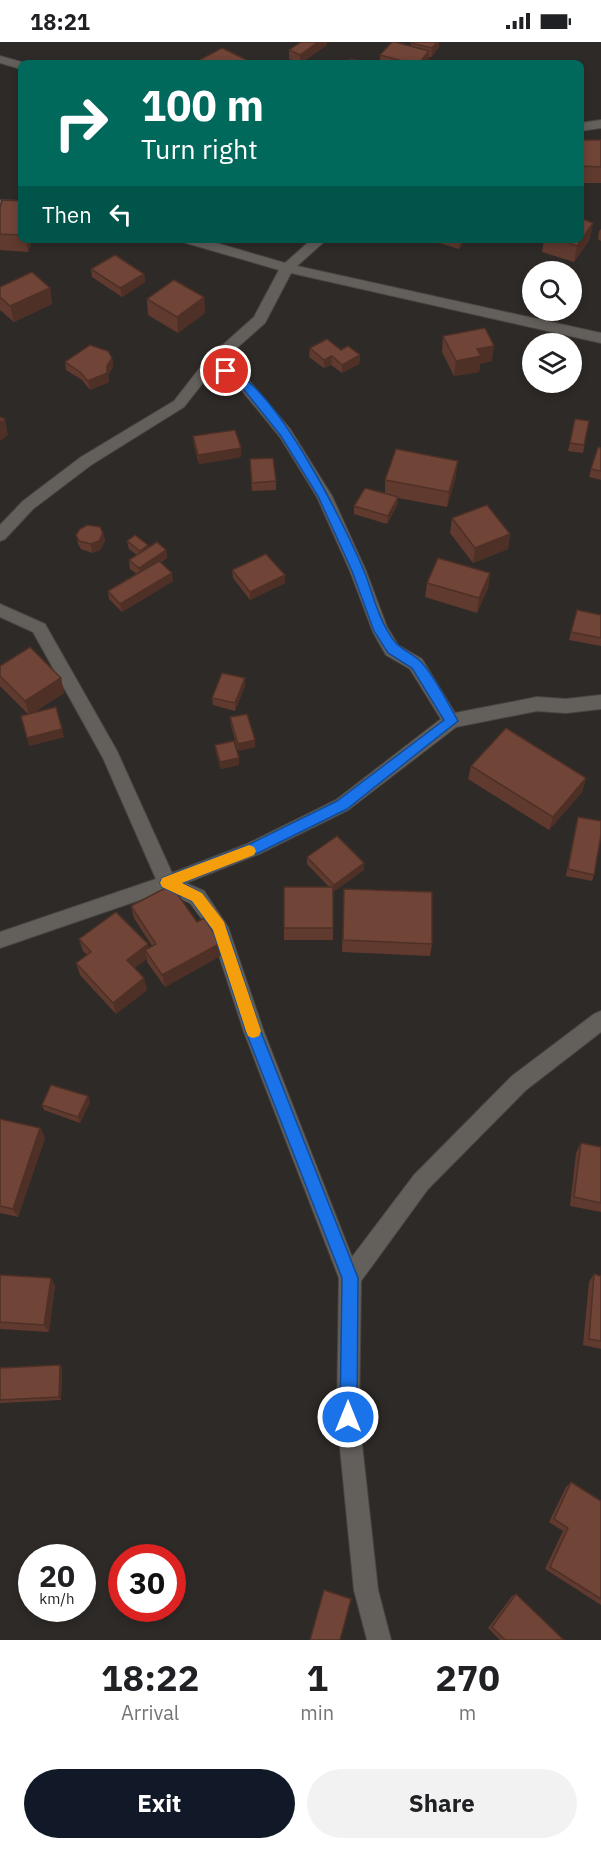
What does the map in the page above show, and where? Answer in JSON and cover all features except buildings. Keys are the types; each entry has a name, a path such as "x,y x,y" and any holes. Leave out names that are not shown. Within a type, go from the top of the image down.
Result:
{"street":[{"path":"0,59 18,64"},
{"path":"584,126 601,124"},
{"path":"0,204 18,205"},
{"path":"201,243 287,268 601,338"},
{"path":"0,535 28,505 86,461 179,404 211,363 260,320 287,268 316,243"},
{"path":"211,363 240,379 285,434 324,496 358,571 379,628 392,650 416,664 451,721"},
{"path":"0,610 39,628 111,756 167,883 197,897 219,927 254,1032 350,1278 348,1417 366,1590 379,1640"},
{"path":"0,940 167,883 253,849 342,805 451,721 537,704 566,706 601,702"},
{"path":"350,1278 421,1182 519,1083 601,1020"}],"slow traffic":[{"path":"249,851 167,883 197,897 219,927 253,1031"}],"route":[{"path":"226,371 240,379 285,434 324,496 358,571 379,628 392,650 416,664 451,721 342,805 253,849 167,883 197,897 219,927 254,1032 350,1278 348,1417"}]}
